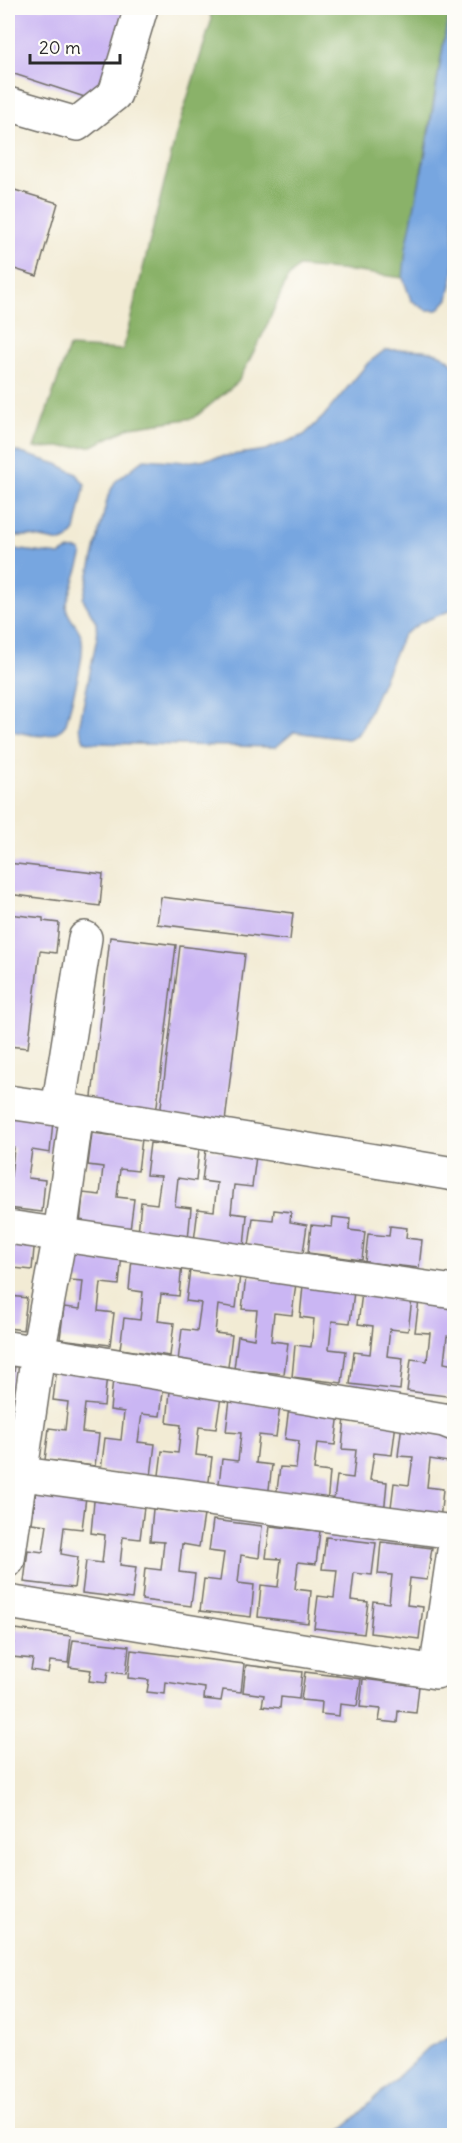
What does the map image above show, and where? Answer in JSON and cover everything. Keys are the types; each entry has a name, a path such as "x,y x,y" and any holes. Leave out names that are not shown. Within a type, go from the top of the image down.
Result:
{"street":[{"path":"8,104 76,124 115,94 141,8"},
{"path":"8,1560 23,1351 60,1235 68,1110 85,938"},
{"path":"8,1102 454,1174"},
{"path":"8,1227 454,1292"},
{"path":"23,1351 444,1420 454,1424"},
{"path":"14,1473 454,1532"},
{"path":"8,1602 436,1672 454,1551"}],"green space":[{"path":"210,8 453,8 446,29 403,278 298,267 287,279 265,330 238,382 194,418 131,427 92,446 34,448 69,347 123,350 176,135 211,22"}],"water":[{"path":"453,8 454,271 448,299 438,310 426,310 411,300 403,278 406,248 426,150 446,29"},
{"path":"385,350 433,352 448,359 454,366 454,609 422,622 403,635 363,726 357,735 348,739 294,732 276,747 84,741 79,727 97,637 96,622 83,599 108,496 115,482 144,459 186,462 265,450 304,435 323,417 368,363"},
{"path":"8,449 57,464 77,474 85,485 75,531 67,540 61,542 30,536 8,536"},
{"path":"14,549 60,555 70,550 81,551 82,557 66,606 82,639 80,669 66,724 54,734 40,736 8,730 8,553"},
{"path":"454,2034 454,2135 337,2135 429,2047"}],"building":[{"path":"8,8 126,8 97,101 8,72"},
{"path":"8,188 58,203 37,276 8,267"},
{"path":"8,863 103,874 100,906 8,894"},
{"path":"161,897 293,913 290,940 157,924"},
{"path":"8,914 43,918 43,921 59,923 56,953 40,951 28,1048 8,1046"},
{"path":"110,937 176,945 156,1114 91,1106"},
{"path":"180,946 245,954 225,1122 160,1115"},
{"path":"8,1115 53,1121 50,1153 32,1150 28,1178 45,1180 42,1212 8,1208 8,1176 11,1176 14,1148 8,1147"},
{"path":"92,1133 142,1139 138,1171 120,1169 117,1197 134,1199 130,1230 80,1225 83,1193 100,1195 103,1167 88,1165"},
{"path":"150,1143 199,1149 196,1181 178,1178 175,1206 191,1208 188,1240 138,1234 141,1202 157,1204 161,1176 146,1175"},
{"path":"206,1149 256,1156 252,1187 234,1185 231,1213 247,1215 244,1247 194,1241 198,1209 214,1211 217,1183 202,1181"},
{"path":"274,1210 291,1212 290,1222 307,1225 303,1253 249,1246 253,1218 273,1220"},
{"path":"333,1217 350,1219 349,1230 365,1232 362,1260 308,1253 311,1225 332,1227"},
{"path":"390,1226 407,1228 406,1238 422,1240 419,1268 365,1262 368,1234 389,1236"},
{"path":"8,1235 35,1238 32,1270 14,1268 11,1296 27,1298 23,1330 8,1328"},
{"path":"72,1247 122,1254 119,1285 101,1283 98,1311 114,1313 110,1345 60,1339 64,1307 80,1309 83,1281 69,1280"},
{"path":"132,1258 182,1264 179,1296 161,1294 158,1321 174,1323 170,1356 120,1349 124,1318 140,1320 143,1292 129,1290"},
{"path":"190,1270 240,1275 236,1308 218,1305 215,1333 232,1335 228,1367 178,1361 182,1329 197,1331 201,1303 186,1301"},
{"path":"246,1277 296,1283 292,1315 274,1313 271,1341 288,1343 284,1374 234,1369 238,1336 254,1339 257,1310 242,1309"},
{"path":"303,1285 354,1292 350,1323 332,1321 329,1349 346,1351 342,1383 292,1377 295,1345 311,1347 314,1319 300,1317"},
{"path":"362,1293 412,1299 408,1331 390,1329 387,1356 403,1358 400,1390 350,1384 354,1352 370,1354 373,1326 358,1324"},
{"path":"419,1300 454,1304 454,1337 447,1336 444,1363 454,1365 454,1397 407,1391 411,1359 427,1361 430,1333 415,1332"},
{"path":"8,1364 15,1365 9,1411 8,1411"},
{"path":"57,1368 107,1374 104,1406 85,1404 82,1432 99,1434 95,1466 45,1460 49,1428 65,1430 68,1402 53,1400"},
{"path":"113,1378 164,1384 160,1416 142,1414 138,1442 155,1444 151,1476 101,1470 105,1438 121,1440 124,1412 110,1410"},
{"path":"170,1391 221,1397 216,1429 199,1427 196,1455 212,1457 208,1489 158,1483 162,1451 178,1453 181,1425 167,1423"},
{"path":"230,1399 280,1406 276,1437 259,1435 256,1463 272,1465 268,1497 218,1491 222,1459 238,1461 241,1433 226,1432"},
{"path":"289,1407 339,1413 335,1445 317,1443 314,1470 330,1472 327,1505 276,1498 280,1467 296,1468 299,1441 285,1439"},
{"path":"345,1417 396,1423 392,1455 374,1453 370,1480 387,1482 384,1514 333,1508 337,1476 353,1478 356,1450 342,1449"},
{"path":"402,1424 452,1430 448,1462 430,1459 427,1487 443,1489 440,1521 390,1515 394,1483 409,1485 413,1457 398,1456"},
{"path":"36,1491 86,1497 82,1529 64,1527 61,1554 78,1557 74,1588 24,1582 28,1550 43,1552 47,1525 32,1523"},
{"path":"94,1501 144,1507 140,1539 123,1537 120,1565 136,1567 132,1599 82,1593 86,1561 102,1563 105,1535 91,1533"},
{"path":"153,1509 204,1515 199,1547 182,1544 179,1572 195,1574 191,1606 142,1600 145,1568 161,1570 164,1542 150,1541"},
{"path":"213,1520 262,1526 259,1558 241,1555 238,1583 254,1585 251,1617 200,1611 204,1579 220,1581 224,1553 209,1551"},
{"path":"270,1526 320,1531 316,1564 298,1562 295,1589 311,1591 308,1623 258,1617 261,1585 278,1587 281,1559 266,1558"},
{"path":"326,1537 376,1543 372,1575 354,1573 351,1600 368,1602 364,1634 314,1628 318,1596 334,1598 337,1570 322,1569"},
{"path":"381,1542 432,1548 427,1580 410,1578 407,1605 423,1607 419,1639 370,1633 373,1601 389,1603 392,1575 378,1574"},
{"path":"15,1629 71,1636 68,1663 50,1661 48,1673 31,1670 33,1659 12,1657"},
{"path":"73,1640 129,1646 126,1674 108,1672 106,1683 89,1681 91,1670 69,1667"},
{"path":"131,1650 244,1664 241,1692 223,1690 221,1701 204,1699 205,1688 166,1682 165,1694 147,1692 149,1680 128,1678"},
{"path":"246,1665 302,1672 299,1699 281,1697 280,1708 262,1706 264,1695 243,1692"},
{"path":"305,1672 361,1679 357,1706 340,1704 339,1716 321,1714 322,1702 301,1700"},
{"path":"363,1679 419,1686 416,1713 398,1711 397,1723 379,1721 381,1709 360,1707"}]}
